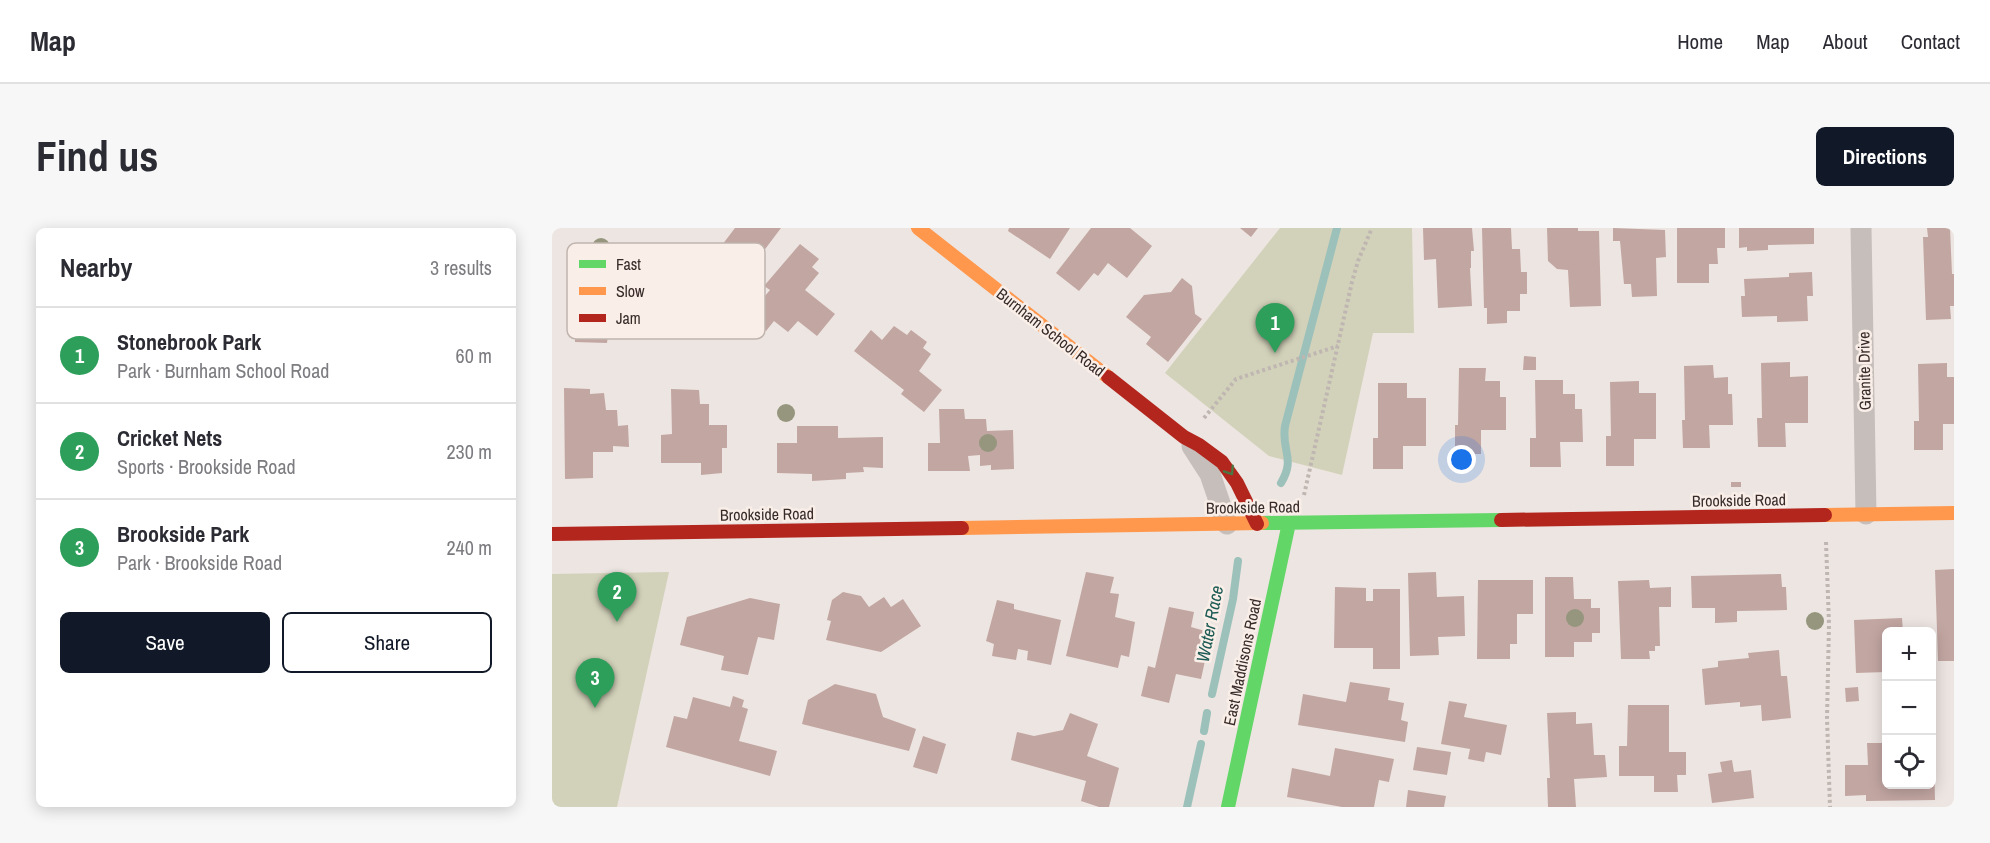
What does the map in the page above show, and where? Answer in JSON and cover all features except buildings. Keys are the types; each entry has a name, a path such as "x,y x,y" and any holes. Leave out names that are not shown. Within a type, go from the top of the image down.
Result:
{"street":[{"name":"Burnham School Road","path":"918,228 1184,436 1212,452 1226,465 1257,524"},
{"name":"Granite Drive","path":"1861,228 1866,514"},
{"name":"Burnham School Road","path":"1184,436 1210,474 1227,524"},
{"name":"Brookside Road","path":"552,534 1954,513"},
{"name":"East Maddisons Road","path":"1228,807 1289,523"}],"path":[{"path":"1303,499 1358,261 1372,228"},
{"path":"1202,419 1236,379 1339,346"},
{"path":"1826,539 1830,807"}],"green space":[{"path":"1280,228 1412,228 1414,333 1373,333 1342,475 1269,456 1165,373"},
{"path":"669,572 617,807 552,807 552,574"}],"waterway":[{"name":"Water Race","path":"1281,483 1288,461 1285,426 1337,228"},
{"name":"Water Race","path":"1212,694 1233,599 1238,561"},
{"name":"Water Race","path":"1204,731 1207,713"},
{"name":"Water Race","path":"1187,807 1201,744"}],"traffic: fast":[{"path":"1262,523 1501,520"},
{"path":"1228,807 1289,523"}],"traffic: slow":[{"path":"918,228 1108,377"},
{"path":"1825,515 1954,513"},
{"path":"962,528 1262,523"}],"traffic: jam":[{"path":"1108,377 1184,437 1222,462 1237,483 1257,524"},
{"path":"1501,520 1825,515"},
{"path":"552,534 962,528"}],"place":[{"name":"Stonebrook Park","path":"1275,353"},
{"name":"Cricket Nets","path":"617,622"},
{"name":"Brookside Park","path":"595,708"}]}
